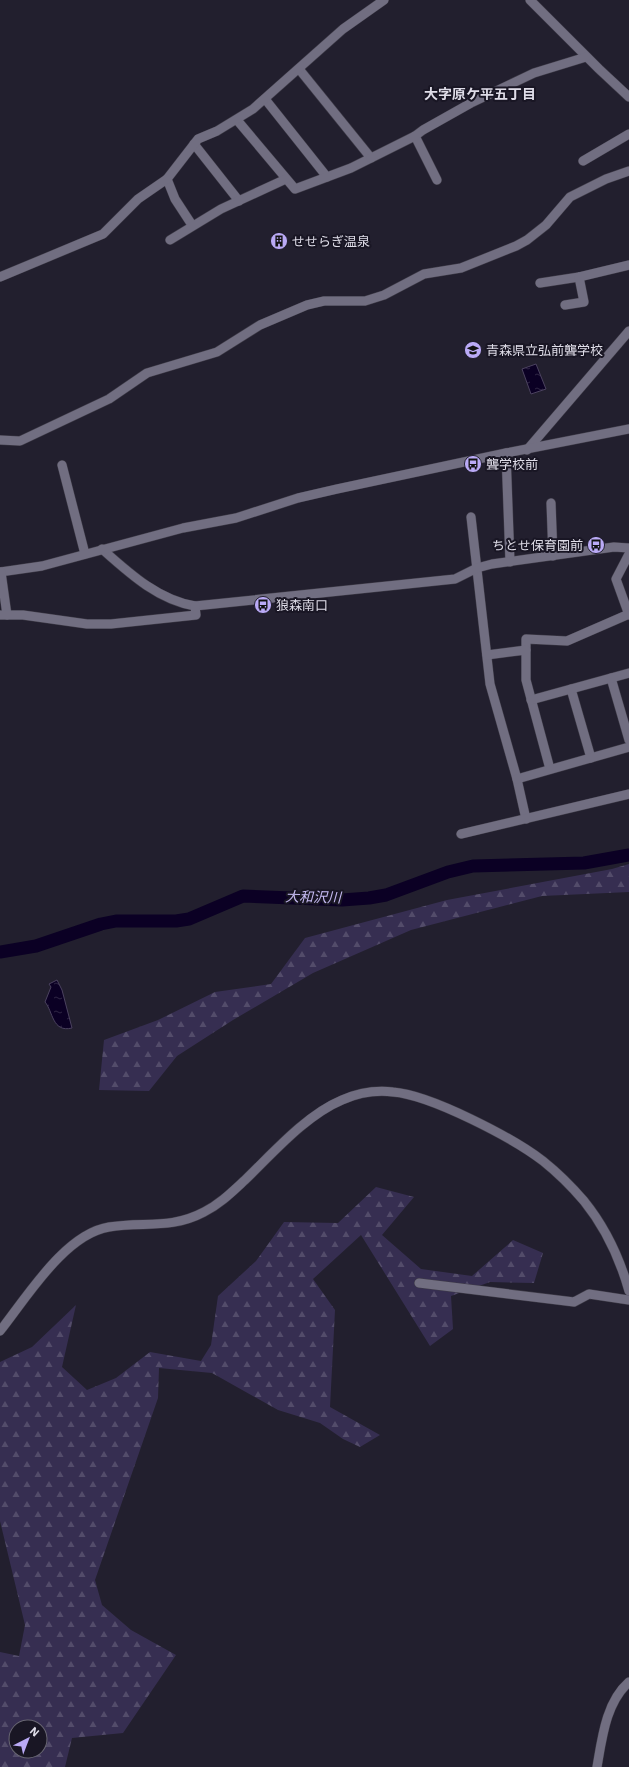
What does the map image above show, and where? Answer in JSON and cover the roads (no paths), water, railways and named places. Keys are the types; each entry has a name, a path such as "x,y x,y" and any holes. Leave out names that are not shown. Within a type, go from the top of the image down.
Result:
{"street":[{"path":"0,277 103,234 138,200 168,180 194,144 205,135 217,131 237,120 265,99 343,28 384,0"},
{"path":"530,0 586,57 629,97"},
{"path":"237,120 295,189 370,158 415,136 471,103 534,73 586,57"},
{"path":"299,69 370,158"},
{"path":"265,99 327,177"},
{"path":"583,161 629,134"},
{"path":"415,136 437,180"},
{"path":"194,144 240,201"},
{"path":"0,440 20,441 109,399 147,373 217,352 260,325 307,305 324,301 365,301 384,296 424,274 461,268 516,246 527,240 546,225 570,197 606,179 629,171"},
{"path":"170,240 192,225 221,209 286,179"},
{"path":"168,180 175,199 192,225"},
{"path":"540,283 579,277 629,265"},
{"path":"566,305 584,302 579,277"},
{"path":"527,450 629,331"},
{"path":"195,606 196,615 112,624 87,624 40,617 3,615 1,572 42,566 183,528 236,518 314,494 506,453 629,429"},
{"path":"506,453 510,562"},
{"path":"62,465 85,554"},
{"path":"551,503 552,556"},
{"path":"471,517 490,684 517,778 526,819"},
{"path":"102,549 147,586 181,602 195,606 455,579 477,568 510,562 614,547 629,548"},
{"path":"550,769 526,680 526,639 567,641 629,614 616,579 629,554"},
{"path":"487,655 526,650"},
{"path":"531,700 629,673"},
{"path":"611,678 629,740"},
{"path":"571,689 591,758"},
{"path":"517,778 629,747"},
{"path":"461,834 629,794"},
{"path":"0,1331 61,1255 76,1240 92,1231 110,1227 160,1225 177,1222 205,1212 228,1196 296,1132 318,1114 343,1099 378,1091 410,1094 431,1102 506,1138 543,1161 574,1190 597,1219 619,1261 629,1291"},
{"path":"419,1283 574,1302 589,1294 629,1300"},
{"path":"597,1767 608,1717 620,1690 629,1682"}],"water":[{"path":"536,364 546,389 531,394 522,369"},
{"path":"57,980 62,990 72,1028 65,1029 60,1027 54,1020 45,1002 51,987 49,984"}],"waterway":[{"name":"大和沢川","path":"0,952 36,946 101,924 116,921 176,921 189,919 243,896 342,900 369,898 386,895 448,872 473,866 584,863 629,855"}],"place":[{"name":"せせらぎ温泉","path":"279,241"},
{"name":"青森県立弘前聾学校","path":"473,350"},
{"name":"聾学校前","path":"473,464"},
{"name":"ちとせ保育園前","path":"596,545"},
{"name":"狼森南口","path":"263,605"}],"district":[{"name":"大字原ケ平五丁目","path":"480,94"}]}
